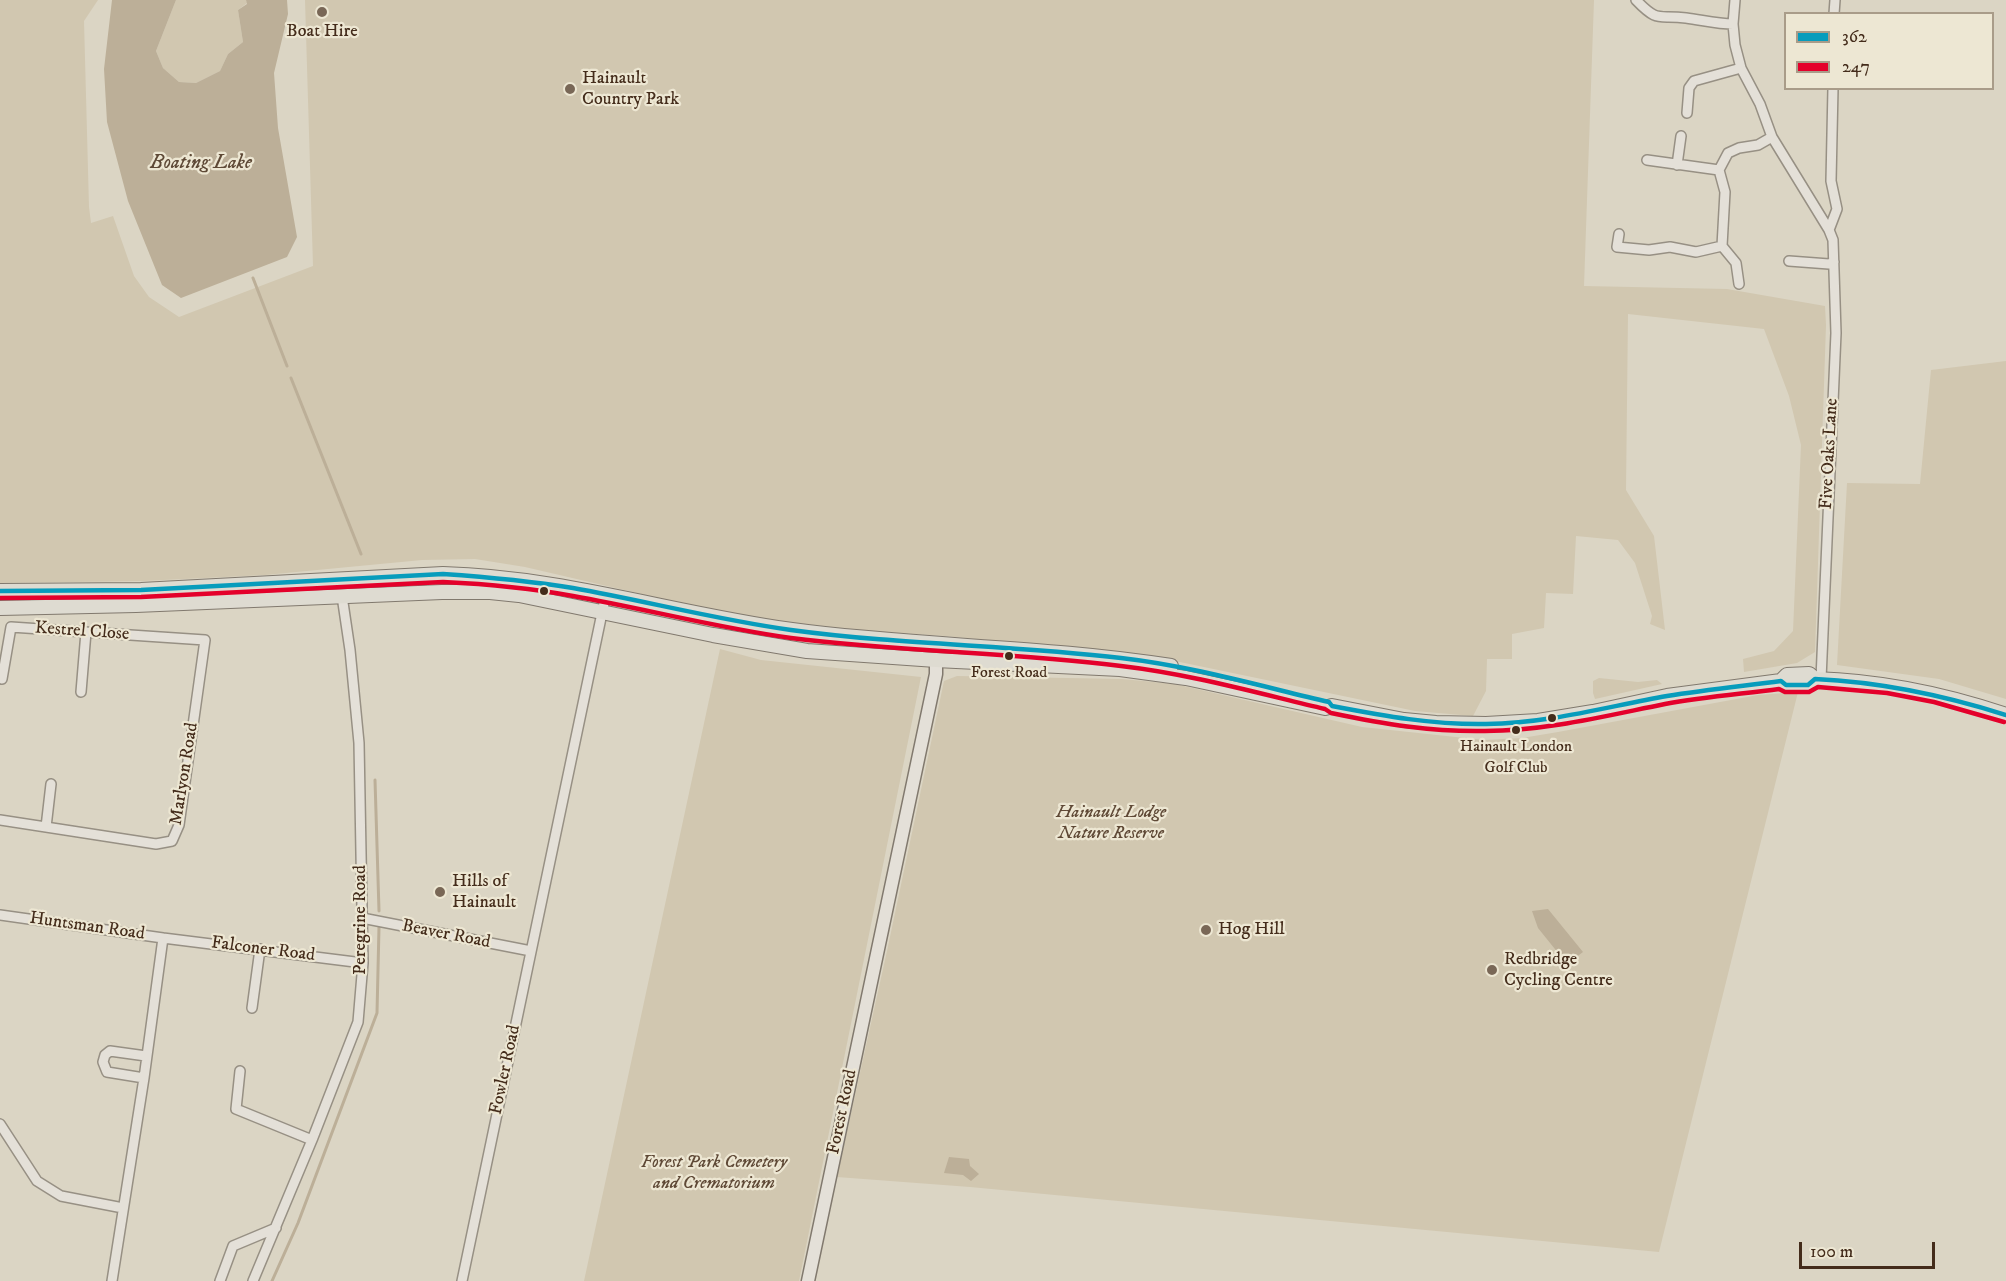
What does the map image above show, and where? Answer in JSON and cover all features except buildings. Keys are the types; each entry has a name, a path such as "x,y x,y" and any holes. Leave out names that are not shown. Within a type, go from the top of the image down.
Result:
{"main road":[{"path":"0,591 141,590 443,574 514,578 606,594 736,622 795,630 932,645 1122,658 1187,669 1329,702 1332,706"},
{"path":"0,608 489,592 807,651 1120,669 1186,678 1325,708 1332,706 1404,720 1437,723 1517,722 1593,712 1667,696 1782,681 1787,675 1807,674 1818,679 1916,690 2006,715"}],"street":[{"path":"1636,0 1648,12 1661,18 1684,17 1713,23 1733,24"},
{"name":"Five Oaks Lane","path":"1735,0 1733,24 1741,68 1760,104 1772,137 1833,240 1836,333 1818,679"},
{"path":"1687,113 1689,88 1694,81 1741,68"},
{"name":"Five Oaks Lane","path":"1829,230 1837,208 1831,181 1833,90"},
{"path":"1677,165 1681,136"},
{"path":"1739,284 1736,263 1722,246 1725,192 1719,170 1728,153 1772,137"},
{"path":"1647,160 1719,170"},
{"path":"1619,234 1617,247 1649,250 1670,248 1696,252 1722,246"},
{"path":"1789,261 1829,264 1834,262"},
{"name":"Fowler Road","path":"462,1281 606,594"},
{"name":"Peregrine Road","path":"253,1281 358,1022 363,963 359,743 342,596"},
{"name":"Kestrel Close","path":"2,679 11,627 205,640"},
{"path":"81,692 86,632"},
{"name":"Marlyon Road","path":"0,820 156,844 172,841 179,825 205,640"},
{"name":"Forest Road","path":"808,1281 936,674 936,660"},
{"path":"46,827 52,785"},
{"name":"Huntsman Road","path":"0,915 163,938 112,1281"},
{"name":"Beaver Road","path":"362,918 531,951"},
{"name":"Falconer Road","path":"163,938 363,963"},
{"path":"252,1008 260,949"},
{"path":"144,1078 107,1072 103,1062 105,1055 110,1052 146,1056"},
{"path":"240,1071 236,1109 312,1140"},
{"path":"0,1124 37,1182 61,1196 123,1208"},
{"path":"220,1281 233,1246 276,1228"}],"green space":[{"path":"0,0 98,0 84,21 91,223 113,216 134,276 149,297 179,317 313,266 305,0 1594,0 1584,286 1727,289 1825,306 1815,652 1797,663 1744,672 1743,659 1774,651 1793,631 1801,445 1789,396 1764,329 1628,314 1626,490 1654,536 1665,630 1650,624 1652,616 1635,563 1618,540 1576,536 1573,594 1546,593 1544,628 1512,634 1512,659 1487,659 1486,691 1473,716 1415,711 1151,656 945,636 853,630 756,618 525,567 475,559 422,560 265,575 143,581 0,583"},
{"path":"176,0 246,0 247,3 238,10 243,42 228,54 220,71 196,83 179,82 163,68 156,51"},
{"path":"2006,361 2006,699 1939,679 1837,665 1847,483 1920,484 1931,370"},
{"name":"Forest Park Cemetery and Crematorium","path":"720,649 761,660 921,677 799,1281 584,1281"},
{"name":"Redbridge Cycling Centre","path":"957,676 1122,679 1175,684 1362,727 1484,740 1522,738 1758,695 1798,692 1659,1252 970,1187 837,1177 944,681"},
{"path":"1599,678 1638,682 1657,680 1662,684 1595,699 1593,681"}],"water":[{"name":"Boating Lake","path":"112,0 176,0 156,51 163,68 179,82 196,83 220,71 228,54 243,42 238,10 247,4 246,0 287,0 288,14 274,73 278,128 297,237 287,257 181,298 162,285 128,201 107,122 104,69"},
{"path":"1548,909 1583,952 1567,964 1538,928 1532,911"},
{"path":"949,1157 969,1159 970,1166 979,1174 971,1181 963,1175 944,1173"}],"waterway":[{"path":"253,278 287,366"},
{"path":"291,378 361,554"},
{"path":"375,780 379,911"},
{"path":"272,1281 298,1223 377,1013 379,927"}],"transit line":[{"name":"362","path":"0,591 141,590 443,574 573,588 791,630 874,639 1121,658 1199,671 1329,702 1332,706 1428,721 1467,724 1533,721 1667,696 1781,681 1786,685 1808,685 1815,679 1864,683 1912,691 1959,701 2006,715"},
{"name":"247","path":"0,598 141,597 443,582 557,593 791,638 1080,661 1147,669 1249,690 1325,709 1331,713 1426,729 1485,731 1530,728 1575,722 1694,699 1779,689 1785,692 1809,692 1818,687 1887,693 1934,702 2004,722"}],"place":[{"name":"Boat Hire","path":"322,12"},
{"name":"Hainault Country Park","path":"570,89"},
{"name":"Forest Road","path":"1009,656"},
{"name":"Hainault London Golf Club","path":"1516,730"},
{"name":"Hills of Hainault","path":"440,892"},
{"name":"Hog Hill","path":"1206,930"},
{"name":"Redbridge Cycling Centre","path":"1492,970"}],"park label":[{"name":"Hainault Lodge Nature Reserve","path":"1111,823"}]}
